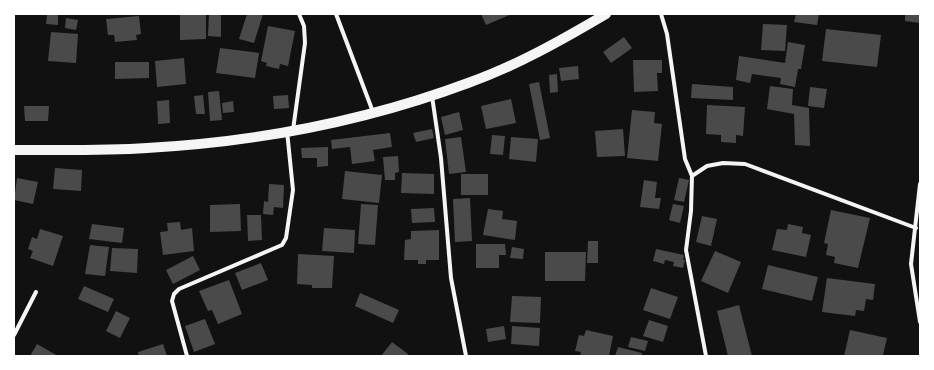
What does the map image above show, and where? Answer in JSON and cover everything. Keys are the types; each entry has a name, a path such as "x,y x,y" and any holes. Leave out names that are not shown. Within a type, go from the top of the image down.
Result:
{"main road":[{"path":"14,150 147,148 210,142 290,130 373,113 432,96 469,83 524,58 606,14"}],"street":[{"path":"187,356 172,301 174,294 179,289 282,245 286,238 293,190 290,130 305,42 304,26 299,14"},
{"path":"336,14 373,113"},
{"path":"661,14 667,34 685,159 692,176 691,211 686,250 706,356"},
{"path":"432,96 441,158 451,278 466,356"},
{"path":"692,176 708,166 723,164 746,164 916,228"},
{"path":"920,184 911,264 920,322"},
{"path":"14,335 36,292"}],"building":[{"path":"180,14 206,14 206,39 180,40"},
{"path":"209,14 221,14 221,37 208,36"},
{"path":"247,14 263,14 254,43 239,39"},
{"path":"481,14 512,14 486,25"},
{"path":"796,14 819,14 817,25 794,22"},
{"path":"905,14 920,14 920,23 905,21"},
{"path":"47,15 58,15 58,25 46,24"},
{"path":"139,16 141,34 136,35 137,40 115,42 114,35 108,35 106,19"},
{"path":"66,18 78,20 76,30 65,28"},
{"path":"763,24 787,25 785,51 761,50"},
{"path":"268,26 295,31 288,66 280,64 279,69 266,66 267,63 261,61"},
{"path":"826,29 881,35 877,67 822,61"},
{"path":"51,32 78,34 76,63 48,61"},
{"path":"624,37 632,48 611,63 603,52"},
{"path":"788,42 805,45 801,69 798,69 795,87 780,84 781,78 752,74 750,83 736,80 739,56 785,63"},
{"path":"220,48 259,53 255,78 216,73"},
{"path":"184,58 186,84 157,87 155,61"},
{"path":"633,60 662,60 662,73 657,73 658,91 634,92"},
{"path":"115,62 149,62 149,78 115,79"},
{"path":"578,66 579,79 561,81 559,68"},
{"path":"557,74 558,92 550,93 549,75"},
{"path":"539,82 550,138 540,140 529,84"},
{"path":"692,84 733,87 733,100 691,98"},
{"path":"770,86 793,89 792,105 809,108 810,146 795,145 794,114 767,109"},
{"path":"810,87 827,89 824,108 808,106"},
{"path":"219,91 222,120 210,121 208,92"},
{"path":"203,95 205,114 196,114 194,96"},
{"path":"288,95 289,108 274,109 273,96"},
{"path":"511,99 516,123 486,129 481,106"},
{"path":"169,100 170,123 158,124 157,101"},
{"path":"233,101 234,112 223,113 222,103"},
{"path":"707,105 745,107 743,136 736,135 736,143 721,142 721,135 706,134"},
{"path":"24,106 49,106 48,121 25,121"},
{"path":"632,110 655,112 654,123 662,124 658,161 627,158"},
{"path":"459,112 463,130 445,135 441,117"},
{"path":"432,129 434,138 416,142 413,133"},
{"path":"623,129 625,156 597,157 595,131"},
{"path":"390,133 392,147 373,150 375,161 352,164 350,147 332,149 331,140"},
{"path":"492,135 505,136 503,155 490,154"},
{"path":"461,137 466,172 449,174 445,139"},
{"path":"511,137 538,139 536,162 509,159"},
{"path":"328,147 328,166 317,167 317,158 302,158 301,148"},
{"path":"398,156 399,172 395,173 395,180 385,180 383,157"},
{"path":"55,168 82,170 81,191 53,189"},
{"path":"345,171 382,175 379,203 342,199"},
{"path":"402,173 434,174 434,194 401,193"},
{"path":"461,174 488,174 488,195 461,195"},
{"path":"17,178 38,182 33,204 14,200"},
{"path":"679,178 689,180 684,202 674,200"},
{"path":"644,180 657,182 655,198 661,198 659,209 640,207"},
{"path":"269,184 284,185 283,208 274,207 273,215 263,214 264,201 268,202"},
{"path":"470,198 472,241 455,242 453,199"},
{"path":"240,204 241,231 210,232 210,205"},
{"path":"361,204 378,205 375,245 358,244"},
{"path":"673,204 684,206 680,223 669,220"},
{"path":"434,208 435,222 412,223 411,209"},
{"path":"488,209 503,211 502,219 517,221 515,240 483,235"},
{"path":"831,210 870,218 858,268 834,263 835,257 826,255 828,244 824,243"},
{"path":"247,215 261,215 262,240 248,241"},
{"path":"702,216 717,219 711,246 696,242"},
{"path":"180,222 181,230 192,228 194,251 163,255 160,232 168,231 167,223"},
{"path":"92,224 124,228 122,243 89,239"},
{"path":"788,224 803,227 802,233 811,235 806,257 772,250 777,229 787,230"},
{"path":"324,228 355,230 354,253 322,251"},
{"path":"40,229 63,236 53,266 30,258 33,251 28,249 32,237 37,239"},
{"path":"439,230 439,260 426,260 426,264 418,264 418,260 404,260 405,240 411,239 411,231"},
{"path":"588,241 598,241 598,263 587,263"},
{"path":"476,244 505,244 506,255 499,255 499,268 476,268"},
{"path":"90,245 109,247 105,276 85,274"},
{"path":"512,247 524,249 523,259 510,258"},
{"path":"112,248 138,249 137,273 110,271"},
{"path":"656,249 684,255 683,260 685,260 683,268 673,266 674,262 665,260 664,264 653,261"},
{"path":"715,251 741,262 728,293 701,281"},
{"path":"545,252 586,252 585,281 545,281"},
{"path":"298,254 334,256 332,288 312,288 312,285 297,284"},
{"path":"193,256 200,270 173,284 166,270"},
{"path":"261,263 268,280 242,290 235,273"},
{"path":"768,265 818,277 812,301 762,289"},
{"path":"827,278 875,284 873,300 866,299 864,311 856,310 855,316 822,312"},
{"path":"229,280 242,314 218,324 212,310 208,311 199,291"},
{"path":"84,286 114,299 108,312 78,299"},
{"path":"651,288 678,297 670,319 643,310"},
{"path":"360,293 399,310 393,323 355,306"},
{"path":"512,296 541,297 540,323 510,322"},
{"path":"739,305 752,356 728,356 717,311"},
{"path":"116,311 130,318 120,338 106,331"},
{"path":"205,319 215,344 194,352 185,326"},
{"path":"649,320 668,326 663,342 643,336"},
{"path":"504,326 506,339 488,342 486,329"},
{"path":"512,326 540,328 539,346 511,344"},
{"path":"586,330 613,336 609,356 580,356 581,352 575,351 579,335 584,336"},
{"path":"850,330 887,338 883,355 844,356"},
{"path":"631,337 648,341 645,351 628,347"},
{"path":"392,342 408,354 407,356 381,356"},
{"path":"37,344 58,356 30,356"},
{"path":"163,344 167,356 139,356 138,352"},
{"path":"618,347 642,353 642,356 615,356"}]}
